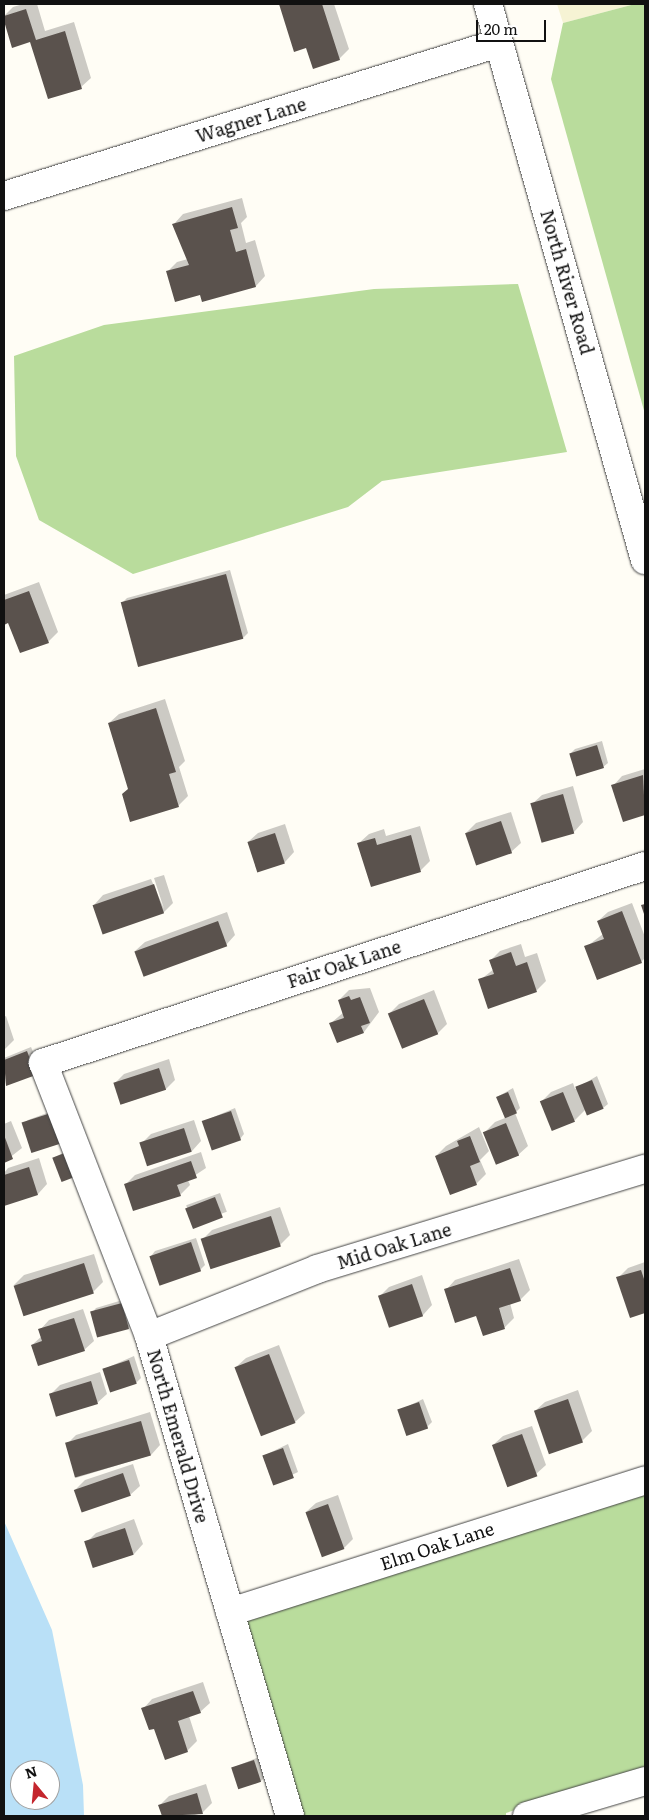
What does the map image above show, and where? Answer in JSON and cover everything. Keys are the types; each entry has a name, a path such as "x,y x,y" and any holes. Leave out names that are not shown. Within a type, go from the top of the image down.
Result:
{"street":[{"name":"North River Road","path":"488,4 645,560"},
{"name":"Wagner Lane","path":"4,196 499,43"},
{"name":"Fair Oak Lane","path":"43,1063 645,866"},
{"name":"North Emerald Drive","path":"43,1063 148,1336 290,1816"},
{"name":"Mid Oak Lane","path":"148,1336 318,1269 645,1169"},
{"name":"Elm Oak Lane","path":"230,1612 645,1480"},
{"path":"527,1816 645,1781"}],"shaded area":[{"path":"557,4 635,4 563,23"}],"green space":[{"path":"635,4 645,4 645,414 551,79 563,23"},
{"path":"518,284 567,452 382,481 348,507 133,574 39,520 16,456 14,356 104,325 374,289"},
{"path":"645,1495 645,1767 506,1813 506,1816 301,1816 244,1621"}],"water":[{"path":"4,1521 52,1630 83,1785 84,1816 4,1816"}],"building":[{"path":"279,4 322,4 340,60 313,69 306,48 294,52"},
{"path":"26,9 36,40 65,31 82,89 48,99 30,42 12,48 4,16"},
{"path":"232,207 238,228 230,230 236,252 246,249 256,287 202,302 200,295 175,302 166,271 189,265 172,224"},
{"path":"226,574 243,639 138,667 121,602"},
{"path":"29,591 49,643 20,653 8,623 4,625 4,600"},
{"path":"156,708 176,772 169,774 179,807 130,822 122,794 128,789 108,723"},
{"path":"597,745 604,768 576,776 569,753"},
{"path":"643,775 645,815 623,822 611,785"},
{"path":"563,794 574,833 542,843 530,803"},
{"path":"501,821 512,853 476,866 465,833"},
{"path":"275,833 285,863 257,872 247,842"},
{"path":"411,835 421,872 371,887 357,843 375,838 377,845"},
{"path":"154,884 164,913 103,934 93,905"},
{"path":"645,904 645,917 641,905"},
{"path":"622,911 642,963 597,980 584,946 604,939 597,921"},
{"path":"218,921 227,946 144,977 134,951"},
{"path":"511,952 516,966 527,962 537,992 488,1009 478,979 494,974 489,960"},
{"path":"349,996 351,1000 360,997 370,1023 361,1026 364,1033 337,1043 329,1023 344,1018 338,1000"},
{"path":"424,999 438,1034 402,1049 388,1014"},
{"path":"27,1051 36,1075 6,1086 4,1060"},
{"path":"159,1068 166,1090 120,1105 113,1083"},
{"path":"592,1080 604,1109 587,1115 575,1087"},
{"path":"508,1092 517,1113 505,1118 496,1097"},
{"path":"563,1092 575,1122 552,1131 540,1101"},
{"path":"231,1111 241,1140 212,1150 202,1121"},
{"path":"51,1113 61,1143 31,1153 22,1123"},
{"path":"506,1123 519,1155 496,1165 483,1132"},
{"path":"184,1128 192,1152 147,1166 139,1143"},
{"path":"4,1135 13,1159 4,1163"},
{"path":"470,1136 480,1162 470,1166 477,1185 450,1195 435,1156 459,1146 457,1141"},
{"path":"70,1151 79,1175 62,1182 52,1158"},
{"path":"191,1161 197,1178 177,1185 181,1196 133,1211 124,1184"},
{"path":"29,1167 38,1195 4,1206 4,1175"},
{"path":"215,1197 223,1218 193,1229 185,1208"},
{"path":"271,1216 281,1246 211,1269 201,1239"},
{"path":"191,1242 201,1271 159,1286 149,1256"},
{"path":"84,1263 94,1293 24,1316 14,1286"},
{"path":"510,1268 521,1301 499,1308 505,1329 483,1336 476,1316 455,1323 444,1289"},
{"path":"641,1270 645,1282 645,1313 630,1318 616,1277"},
{"path":"412,1284 423,1316 389,1328 378,1296"},
{"path":"122,1303 129,1329 97,1338 90,1312"},
{"path":"74,1318 85,1351 38,1366 31,1345 42,1341 38,1329"},
{"path":"269,1354 296,1423 261,1436 234,1367"},
{"path":"129,1360 137,1384 110,1392 102,1369"},
{"path":"91,1381 98,1404 56,1417 49,1394"},
{"path":"568,1399 583,1442 549,1454 534,1411"},
{"path":"419,1402 428,1428 406,1436 397,1409"},
{"path":"141,1421 151,1456 75,1477 65,1443"},
{"path":"522,1434 537,1476 507,1487 492,1445"},
{"path":"283,1448 294,1478 273,1486 262,1456"},
{"path":"123,1473 131,1496 82,1513 74,1490"},
{"path":"328,1504 344,1549 322,1557 305,1512"},
{"path":"125,1528 134,1555 93,1568 84,1541"},
{"path":"193,1691 201,1713 178,1721 188,1752 165,1760 154,1729 149,1730 141,1708"},
{"path":"254,1760 261,1782 238,1789 231,1767"},
{"path":"197,1793 203,1814 162,1816 158,1805"}]}
